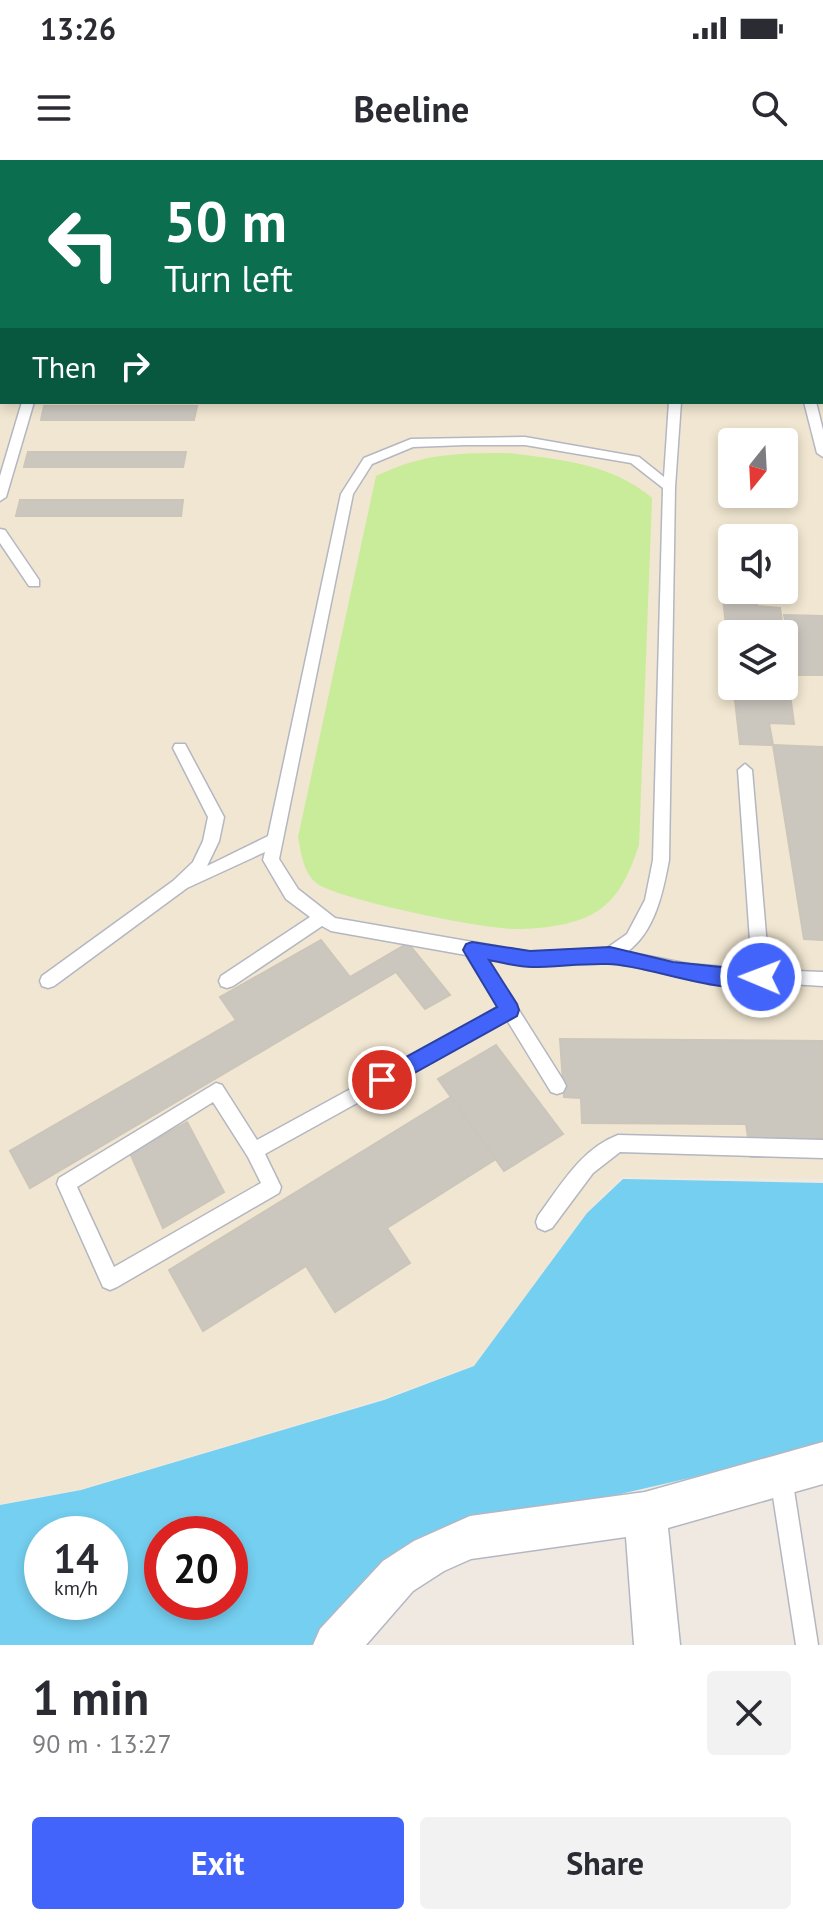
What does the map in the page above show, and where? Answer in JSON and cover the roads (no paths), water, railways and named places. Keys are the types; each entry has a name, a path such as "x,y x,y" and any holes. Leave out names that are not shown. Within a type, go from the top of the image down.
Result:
{"street":[{"path":"336,1645 398,1576 429,1556 470,1538 645,1513 823,1463"},
{"path":"645,1513 657,1645"}],"lane":[{"path":"0,497 27,404"},
{"path":"610,955 633,939 653,900 661,860 669,487 675,404"},
{"path":"811,404 823,453"},
{"path":"669,487 635,460 525,441 411,443 368,461 347,494 271,860 292,894 331,924 530,959 610,955 663,968 722,977 823,979"},
{"path":"0,534 34,583"},
{"path":"48,981 179,886 199,866 211,841 216,817 180,748"},
{"path":"745,770 761,977"},
{"path":"179,886 275,840"},
{"path":"227,981 322,917"},
{"path":"472,950 557,1086"},
{"path":"254,1151 510,1010"},
{"path":"216,1091 254,1151 272,1187 110,1280 66,1184 216,1091"},
{"path":"545,1222 606,1148 618,1143 823,1149"},
{"path":"781,1475 807,1645"}],"water":[{"path":"623,1179 823,1183 823,1447 460,1531 320,1645 0,1645 0,1505 81,1490 384,1400 474,1366 587,1213"}]}
